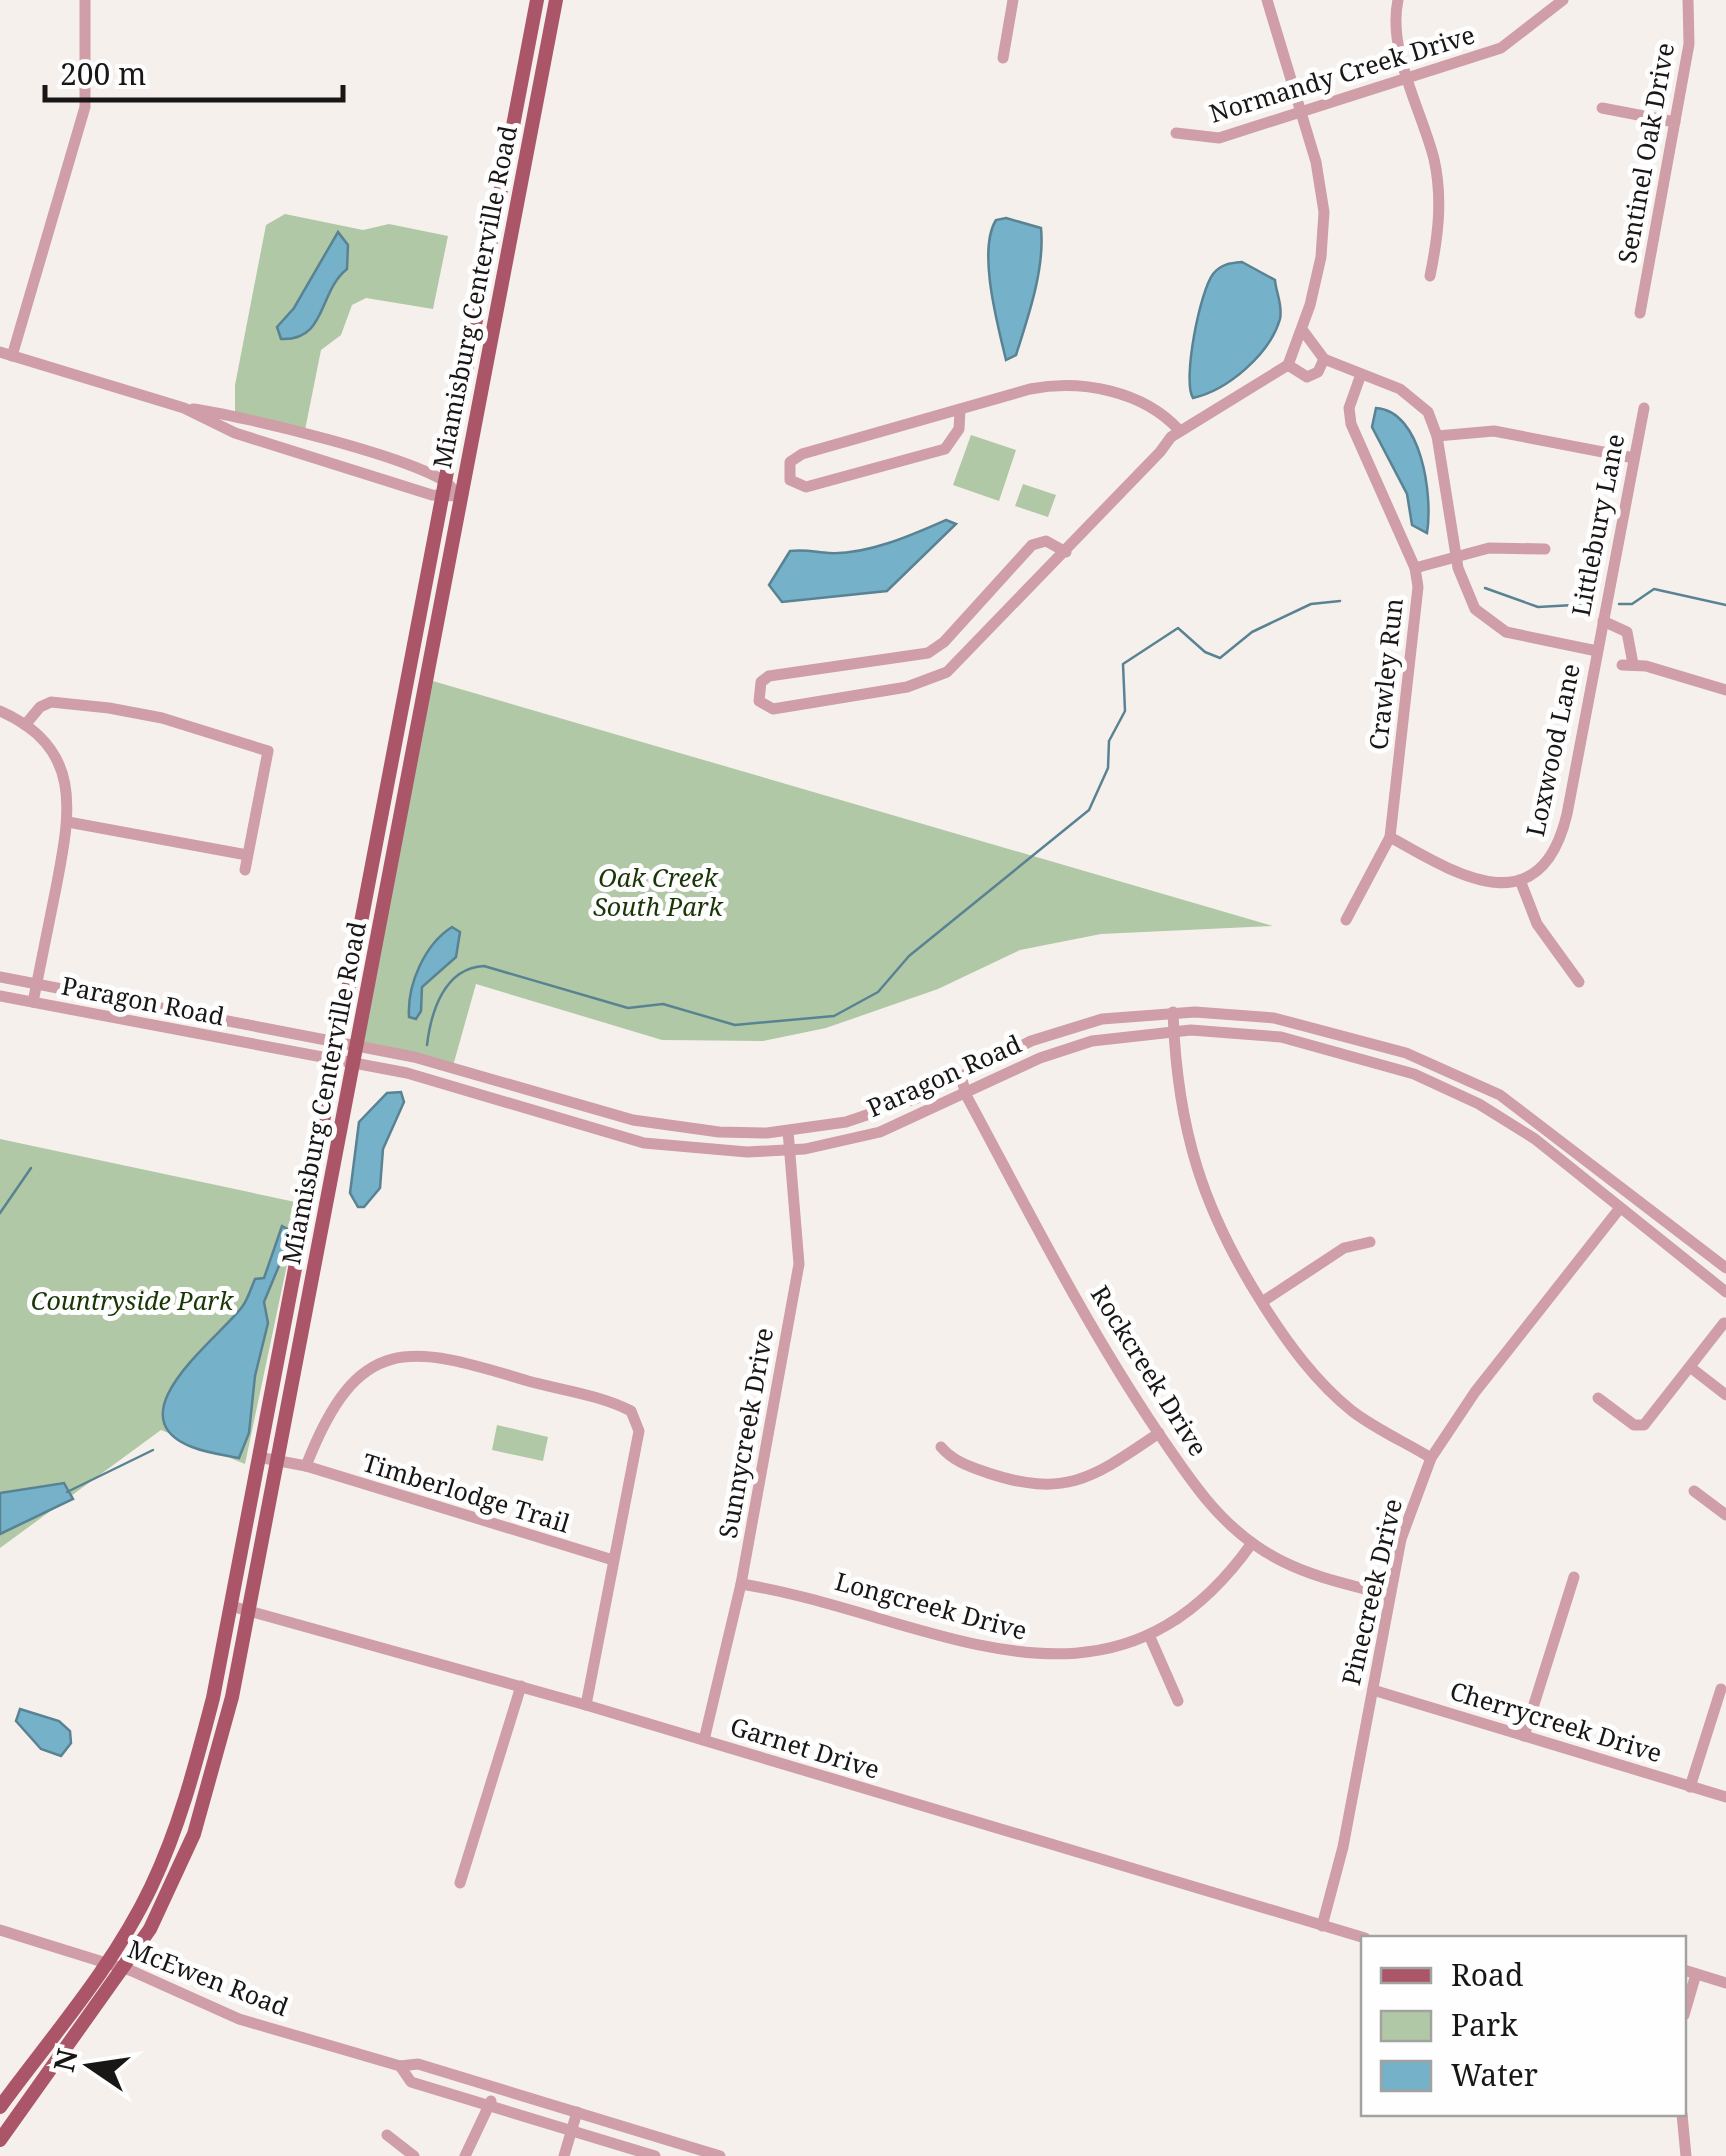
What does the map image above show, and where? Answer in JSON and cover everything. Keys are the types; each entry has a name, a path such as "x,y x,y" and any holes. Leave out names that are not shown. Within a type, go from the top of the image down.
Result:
{"main road":[{"name":"Miamisburg Centerville Road","path":"0,2140 150,1929 194,1834 232,1697 313,1278 343,1063 338,1042 537,0"},
{"name":"Miamisburg Centerville Road","path":"0,2107 106,1963 150,1890 183,1813 231,1606 294,1274 343,1063 354,1046 556,0"},
{"path":"477,309 494,313"},
{"path":"380,819 398,822"},
{"path":"294,1274 313,1278"}],"street":[{"path":"84,0 85,107 6,354 184,408 235,415 446,480 459,496"},
{"path":"1003,58 1013,0"},
{"path":"1066,552 1046,541 1032,545 936,648 768,676 762,682 760,701 773,709 936,678 958,664 1066,552 1179,430 1288,365 1304,332 1321,257 1324,212 1302,113 1267,0"},
{"path":"1398,0 1398,37 1438,179 1439,225 1430,276"},
{"name":"Normandy Creek Drive","path":"1176,133 1219,138 1410,80 1501,48 1563,0"},
{"name":"Sentinel Oak Drive","path":"1640,313 1689,44 1688,0"},
{"path":"1602,108 1675,122"},
{"path":"1304,332 1324,359 1360,377 1400,389 1420,402 1437,436 1456,558 1468,597 1495,627 1518,636 1597,651"},
{"path":"1288,365 1307,376 1318,372 1324,359"},
{"name":"Crawley Run","path":"1346,920 1390,837 1418,586 1415,568 1351,424 1349,408 1360,377"},
{"path":"960,410 959,430 944,448 806,487 790,480 790,462 802,454 1030,388 1069,385 1137,398 1155,407 1179,430"},
{"path":"184,408 235,433 442,497 459,496"},
{"name":"Littlebury Lane","path":"1597,651 1644,408"},
{"path":"1437,436 1494,431 1634,458"},
{"path":"1415,568 1504,546 1546,549"},
{"path":"1603,622 1627,632 1628,664 1726,690"},
{"name":"Loxwood Lane","path":"1520,880 1545,863 1564,829 1597,651"},
{"path":"25,724 40,707 51,702 162,718 268,751 245,870"},
{"path":"0,711 25,724 47,745 64,776 68,822 34,1002"},
{"path":"68,822 247,855"},
{"path":"1390,837 1468,880 1492,884 1520,880 1537,924 1578,982"},
{"name":"Paragon Road","path":"0,977 440,1063 633,1120 719,1132 788,1131 860,1117 920,1097 1031,1041 1102,1019 1173,1012 1238,1013 1304,1023 1468,1078 1544,1127 1726,1268"},
{"name":"Paragon Road","path":"0,996 408,1073 644,1142 747,1152 792,1150 880,1132 1066,1047 1174,1031 1249,1031 1281,1036 1414,1074 1510,1122 1726,1292"},
{"path":"1173,1012 1180,1104 1196,1171 1231,1255 1302,1361 1332,1393 1370,1424 1431,1458"},
{"name":"Rockcreek Drive","path":"961,1076 966,1095 1114,1367 1212,1508 1252,1543 1306,1572 1390,1594"},
{"name":"Sunnycreek Drive","path":"704,1740 741,1584 800,1264 788,1131"},
{"name":"Pinecreek Drive","path":"1322,1926 1335,1886 1390,1594 1409,1514 1431,1458 1474,1392 1620,1208"},
{"path":"1262,1302 1344,1248 1370,1242"},
{"path":"1598,1398 1634,1425 1644,1425 1724,1323"},
{"path":"306,1466 324,1424 347,1390 374,1365 405,1354 452,1357 626,1408 635,1416 639,1430 586,1705"},
{"path":"1690,1367 1726,1395"},
{"path":"942,1448 955,1460 1000,1476 1059,1486 1098,1474 1158,1434"},
{"name":"Timberlodge Trail","path":"258,1457 306,1466 614,1560"},
{"path":"1694,1490 1726,1516"},
{"name":"Longcreek Drive","path":"741,1584 807,1596 983,1648 1027,1656 1089,1652 1149,1634 1205,1599 1252,1543"},
{"path":"1524,1736 1574,1576"},
{"name":"Garnet Drive","path":"231,1606 586,1705 1361,1937"},
{"path":"1149,1634 1178,1701"},
{"path":"460,1883 520,1686"},
{"path":"1690,1787 1721,1689"},
{"name":"Cherrycreek Drive","path":"1372,1690 1726,1798"},
{"name":"McEwen Road","path":"0,1930 124,1969 238,2019 400,2066 418,2064 720,2156"},
{"path":"1686,2001 1690,1972 1726,1983"},
{"name":"McEwen Road","path":"400,2066 412,2082 655,2156"},
{"path":"465,2156 494,2087"},
{"path":"564,2156 577,2112"},
{"path":"1682,2116 1686,2156"},
{"path":"387,2134 414,2156"}],"green space":[{"path":"285,214 363,230 389,224 448,236 433,309 366,298 352,305 341,335 321,350 304,435 235,415 235,385 266,225"},
{"path":"971,435 1016,450 999,501 953,485"},
{"path":"1023,484 1056,495 1048,517 1015,506"},
{"name":"Oak Creek South Park","path":"426,679 1273,926 1101,934 1020,950 938,989 826,1028 763,1041 662,1040 476,984 453,1066 355,1046"},
{"name":"Countryside Park","path":"0,1139 300,1203 245,1464 161,1430 0,1548"},
{"path":"497,1425 548,1437 543,1461 492,1450"}],"water":[{"path":"1006,218 1041,228 1042,244 1026,325 1016,355 1006,360 991,288 988,250 996,220"},
{"path":"338,232 348,245 347,269 307,332 281,339 277,327 294,308"},
{"path":"1242,262 1275,280 1280,319 1267,345 1246,369 1220,387 1193,398 1191,356 1208,284 1219,268"},
{"path":"1376,408 1392,413 1414,439 1426,478 1427,533 1412,525 1407,494 1372,427"},
{"path":"946,520 956,524 887,591 782,602 769,585 790,551 859,551"},
{"path":"452,927 460,932 456,957 422,987 421,1011 416,1019 409,1017 411,991 420,966 442,934"},
{"path":"401,1092 404,1102 383,1149 380,1188 364,1207 358,1207 350,1193 359,1122 387,1093"},
{"path":"282,1226 293,1232 264,1302 268,1323 255,1376 249,1433 239,1458 192,1447 170,1433 163,1416 167,1397 178,1377 242,1307 255,1279 264,1278"},
{"path":"64,1483 73,1499 0,1534 0,1493"},
{"path":"20,1709 59,1721 70,1731 71,1743 61,1756 41,1749 16,1721"}],"waterway":[{"path":"1485,588 1538,607 1592,604"},
{"path":"1619,604 1632,604 1654,589 1726,605"},
{"path":"427,1045 436,1006 449,983 470,969 484,966 628,1008 663,1004 735,1025 834,1016 878,992 909,956 1089,810 1108,768 1109,741 1125,711 1123,664 1178,628 1205,652 1220,658 1252,632 1311,604 1340,601"},
{"path":"0,1213 31,1168"},
{"path":"67,1492 153,1450"}]}
